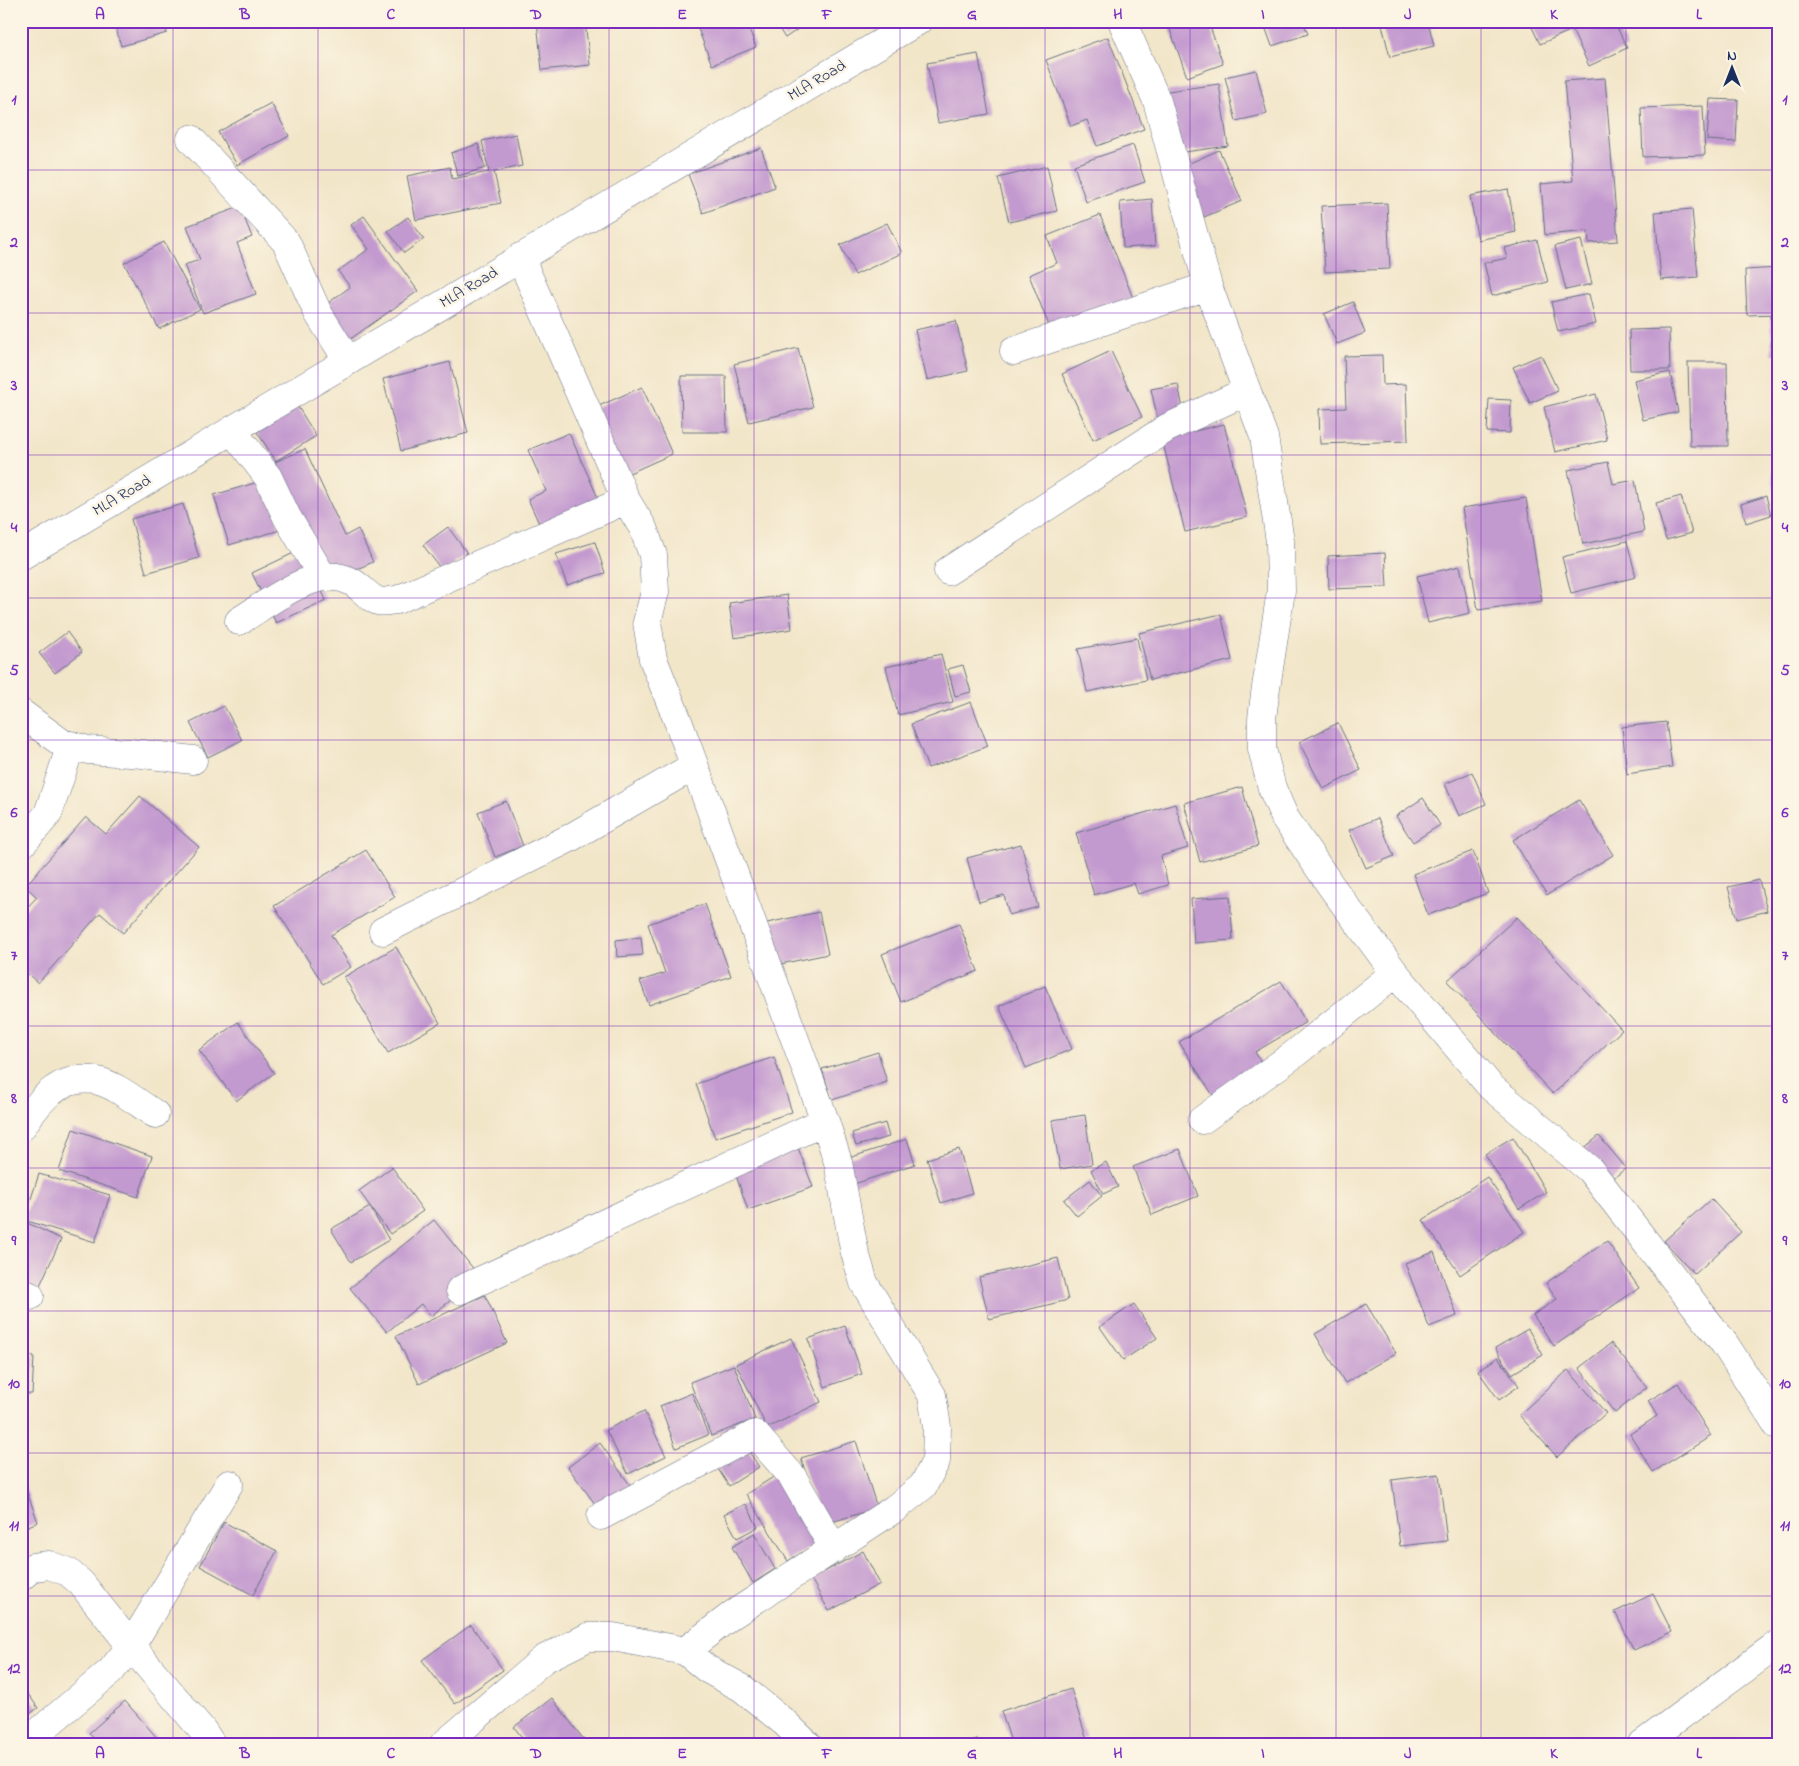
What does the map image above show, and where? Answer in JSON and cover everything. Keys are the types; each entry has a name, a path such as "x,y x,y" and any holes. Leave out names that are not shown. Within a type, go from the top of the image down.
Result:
{"street":[{"name":"MLA Road","path":"21,556 918,21"},
{"path":"1122,21 1156,101 1208,286 1264,437 1280,541 1281,592 1262,719 1262,749 1272,788 1285,818 1331,886 1395,973 1491,1087 1590,1170 1724,1342 1778,1426"},
{"path":"191,138 286,242 318,313 348,361"},
{"path":"520,258 626,500 643,528 653,555 655,592 647,622 653,659 678,721 825,1121 838,1162 854,1249 864,1283 932,1395 937,1427 936,1462 923,1486 894,1509 732,1615 685,1652"},
{"path":"1014,351 1208,286"},
{"path":"948,571 1167,428 1247,391"},
{"path":"232,430 268,476 287,518 322,576"},
{"path":"239,621 299,584 322,576 335,576 352,581 366,594 379,602 397,600 626,500"},
{"path":"21,713 62,743 88,750 193,760"},
{"path":"21,845 48,814 70,745"},
{"path":"383,931 570,838 694,766"},
{"path":"1202,1120 1293,1055 1395,973"},
{"path":"21,1128 38,1104 57,1086 76,1081 95,1080 115,1088 155,1114"},
{"path":"460,1290 825,1121"},
{"path":"601,1516 756,1434 792,1476 834,1549"},
{"path":"23,1745 111,1671 131,1646 229,1484"},
{"path":"21,1577 33,1567 49,1565 68,1572 81,1583 203,1731 212,1745"},
{"path":"443,1745 544,1659 588,1637 613,1637 685,1652 707,1669 742,1688 786,1723 808,1745"},
{"path":"1641,1745 1778,1644"}],"building":[{"path":"114,21 164,21 167,33 121,46"},
{"path":"537,21 585,21 590,65 542,70"},
{"path":"695,21 746,21 756,47 712,65"},
{"path":"774,21 810,21 785,38"},
{"path":"1167,21 1208,21 1223,64 1187,77"},
{"path":"1263,21 1303,21 1308,34 1272,46"},
{"path":"1381,21 1428,21 1434,46 1390,57"},
{"path":"1529,21 1614,21 1627,48 1589,66 1572,30 1540,44"},
{"path":"1108,37 1144,129 1097,146 1087,120 1071,126 1046,60"},
{"path":"978,54 989,114 938,123 927,63"},
{"path":"1256,70 1267,114 1236,121 1225,77"},
{"path":"1605,78 1618,241 1589,243 1588,231 1545,235 1541,184 1573,181 1564,81"},
{"path":"1219,84 1228,146 1177,153 1168,91"},
{"path":"1710,99 1738,100 1736,142 1707,140"},
{"path":"271,103 289,136 237,165 218,132"},
{"path":"1703,106 1705,155 1643,157 1641,108"},
{"path":"516,134 522,166 494,172 501,203 416,220 407,176 450,167 452,179 489,172 482,141"},
{"path":"478,144 485,168 458,176 451,153"},
{"path":"1133,145 1145,182 1086,202 1074,165"},
{"path":"761,148 775,187 703,213 688,174"},
{"path":"1219,150 1242,201 1204,217 1183,166"},
{"path":"1047,166 1057,211 1009,222 998,178"},
{"path":"1508,189 1516,232 1478,240 1470,196"},
{"path":"1152,199 1155,246 1123,248 1120,202"},
{"path":"1387,203 1390,269 1325,272 1321,206"},
{"path":"240,207 252,237 237,243 256,294 203,313 184,265 200,260 187,226"},
{"path":"1692,209 1698,277 1661,280 1655,212"},
{"path":"1100,215 1133,298 1051,331 1029,275 1057,263 1047,236"},
{"path":"364,216 418,291 349,340 324,306 350,287 338,271 369,249 351,225"},
{"path":"408,217 424,239 404,253 388,231"},
{"path":"887,223 902,253 855,275 840,245"},
{"path":"1537,240 1548,282 1492,296 1484,263 1507,258 1504,248"},
{"path":"1581,240 1592,284 1566,290 1555,246"},
{"path":"164,242 200,309 159,329 124,263"},
{"path":"1778,268 1778,314 1747,315 1745,270"},
{"path":"1589,294 1596,324 1558,332 1551,302"},
{"path":"1353,302 1365,333 1337,344 1324,314"},
{"path":"1771,315 1778,315 1778,354 1772,354"},
{"path":"956,321 968,371 927,380 915,330"},
{"path":"1669,329 1670,370 1630,370 1629,330"},
{"path":"798,348 813,407 749,422 734,364"},
{"path":"1111,351 1142,417 1093,440 1062,374"},
{"path":"1382,355 1383,385 1406,384 1408,441 1320,444 1319,409 1346,408 1344,356"},
{"path":"1541,355 1558,391 1530,403 1513,367"},
{"path":"450,362 468,433 401,451 383,379"},
{"path":"1688,362 1727,362 1728,446 1690,446"},
{"path":"1670,372 1678,412 1643,420 1634,380"},
{"path":"681,376 726,376 727,432 682,432"},
{"path":"1178,384 1184,414 1158,420 1151,389"},
{"path":"642,387 672,454 623,476 592,409"},
{"path":"1596,394 1607,440 1555,452 1544,407"},
{"path":"1489,399 1511,400 1510,433 1487,432"},
{"path":"298,407 316,436 276,461 257,432"},
{"path":"1224,424 1247,517 1185,532 1162,439"},
{"path":"569,433 604,511 545,537 528,499 546,491 528,450"},
{"path":"305,449 345,536 358,529 373,562 329,581 275,462"},
{"path":"1608,462 1613,484 1635,480 1644,532 1583,544 1568,470"},
{"path":"1778,472 1778,505 1777,505 1772,473"},
{"path":"265,480 280,530 229,545 214,495"},
{"path":"1681,496 1692,533 1666,540 1656,503"},
{"path":"1766,496 1771,515 1746,523 1741,504"},
{"path":"1526,498 1542,601 1478,610 1462,508"},
{"path":"183,504 199,558 146,573 131,519"},
{"path":"448,527 467,553 443,572 423,545"},
{"path":"1627,541 1636,577 1571,593 1562,557"},
{"path":"595,542 605,573 567,585 556,554"},
{"path":"302,549 326,600 276,623 252,573"},
{"path":"1385,553 1387,587 1329,589 1328,556"},
{"path":"1460,566 1470,613 1428,623 1417,576"},
{"path":"787,595 792,629 734,638 729,603"},
{"path":"1221,614 1232,660 1150,680 1139,633"},
{"path":"67,632 82,652 55,673 39,653"},
{"path":"1137,638 1146,680 1087,692 1078,649"},
{"path":"941,654 953,702 898,715 886,667"},
{"path":"963,665 971,692 955,696 948,669"},
{"path":"971,702 988,746 928,768 911,724"},
{"path":"224,706 242,740 208,757 190,723"},
{"path":"1666,722 1672,767 1627,774 1622,727"},
{"path":"1338,723 1361,770 1323,789 1299,742"},
{"path":"1472,772 1486,804 1459,816 1445,784"},
{"path":"1242,787 1258,846 1200,862 1184,803"},
{"path":"140,796 199,847 123,933 100,913 38,983 21,968 21,914 37,897 25,886 86,817 106,834"},
{"path":"1423,798 1440,825 1413,842 1396,816"},
{"path":"1579,800 1613,855 1547,895 1513,840"},
{"path":"506,801 523,846 495,857 478,812"},
{"path":"1175,804 1188,848 1161,856 1168,885 1138,894 1134,883 1094,895 1076,833"},
{"path":"1378,818 1394,856 1366,868 1349,830"},
{"path":"1021,844 1038,907 1009,915 1004,895 979,902 967,858"},
{"path":"366,850 395,897 331,935 351,967 323,984 274,906"},
{"path":"1473,851 1488,893 1428,915 1413,874"},
{"path":"1759,880 1767,911 1737,919 1728,887"},
{"path":"1230,896 1233,940 1194,943 1191,899"},
{"path":"705,904 731,976 649,1005 640,981 665,973 648,924"},
{"path":"819,912 828,954 776,965 767,923"},
{"path":"1517,917 1622,1030 1553,1094 1447,981"},
{"path":"959,924 978,971 901,1002 882,954"},
{"path":"641,937 643,955 617,957 616,940"},
{"path":"396,947 440,1023 388,1053 344,977"},
{"path":"1281,981 1306,1022 1255,1052 1264,1067 1214,1097 1179,1042"},
{"path":"1045,986 1072,1049 1026,1068 999,1006"},
{"path":"238,1022 274,1073 236,1101 199,1050"},
{"path":"878,1052 887,1082 832,1100 822,1069"},
{"path":"774,1057 792,1112 715,1138 696,1084"},
{"path":"1085,1115 1092,1164 1060,1169 1052,1120"},
{"path":"885,1123 889,1137 856,1146 852,1133"},
{"path":"73,1129 152,1156 138,1197 59,1171"},
{"path":"1599,1136 1626,1168 1605,1185 1578,1153"},
{"path":"1513,1137 1546,1192 1519,1209 1485,1154"},
{"path":"907,1139 915,1164 854,1184 846,1159"},
{"path":"797,1145 813,1187 748,1210 733,1167"},
{"path":"959,1149 972,1193 941,1203 927,1159"},
{"path":"1180,1149 1198,1196 1152,1215 1133,1167"},
{"path":"1106,1162 1118,1187 1103,1194 1091,1170"},
{"path":"392,1167 423,1211 390,1234 359,1191"},
{"path":"39,1174 110,1195 95,1242 24,1220"},
{"path":"1487,1177 1524,1232 1460,1275 1423,1220"},
{"path":"1090,1180 1102,1196 1077,1216 1064,1200"},
{"path":"1711,1199 1741,1232 1695,1274 1664,1241"},
{"path":"370,1207 389,1240 351,1262 331,1229"},
{"path":"21,1220 61,1239 37,1292 21,1285"},
{"path":"434,1220 480,1277 431,1316 421,1304 387,1332 350,1288"},
{"path":"1607,1241 1639,1288 1554,1346 1533,1315 1557,1299 1546,1283"},
{"path":"1434,1252 1457,1316 1429,1327 1405,1263"},
{"path":"1058,1258 1068,1300 989,1319 979,1277"},
{"path":"485,1295 507,1343 419,1384 396,1336"},
{"path":"1134,1304 1157,1338 1123,1360 1100,1327"},
{"path":"1366,1304 1396,1353 1345,1383 1315,1334"},
{"path":"845,1326 862,1374 825,1387 808,1339"},
{"path":"1528,1329 1543,1355 1512,1374 1495,1348"},
{"path":"791,1338 821,1402 767,1428 736,1364"},
{"path":"1611,1343 1647,1387 1615,1413 1579,1368"},
{"path":"21,1355 34,1356 32,1394 21,1394"},
{"path":"1498,1357 1519,1386 1499,1400 1478,1371"},
{"path":"734,1365 755,1419 711,1436 690,1382"},
{"path":"1568,1370 1606,1413 1557,1457 1519,1415"},
{"path":"1678,1383 1711,1436 1653,1472 1630,1434 1657,1416 1648,1401"},
{"path":"692,1393 708,1435 676,1448 660,1406"},
{"path":"644,1411 666,1456 628,1474 606,1430"},
{"path":"856,1441 877,1508 822,1525 801,1458"},
{"path":"600,1443 630,1485 598,1508 568,1467"},
{"path":"748,1450 759,1467 729,1486 718,1469"},
{"path":"780,1473 822,1540 788,1561 746,1494"},
{"path":"1439,1474 1447,1541 1400,1546 1392,1480"},
{"path":"24,1484 38,1522 21,1529 21,1485"},
{"path":"746,1504 758,1527 737,1538 724,1514"},
{"path":"224,1522 277,1551 253,1595 200,1566"},
{"path":"754,1533 775,1569 753,1583 732,1547"},
{"path":"863,1551 880,1584 829,1611 811,1579"},
{"path":"1653,1594 1672,1632 1634,1650 1615,1612"},
{"path":"471,1625 503,1670 455,1704 422,1660"},
{"path":"21,1684 38,1708 21,1720"},
{"path":"1071,1689 1086,1737 1063,1745 1012,1745 1001,1711"},
{"path":"552,1698 588,1745 528,1745 514,1727"},
{"path":"125,1701 159,1740 154,1745 99,1745 89,1733"},
{"path":"978,1739 981,1745 966,1745"}]}
